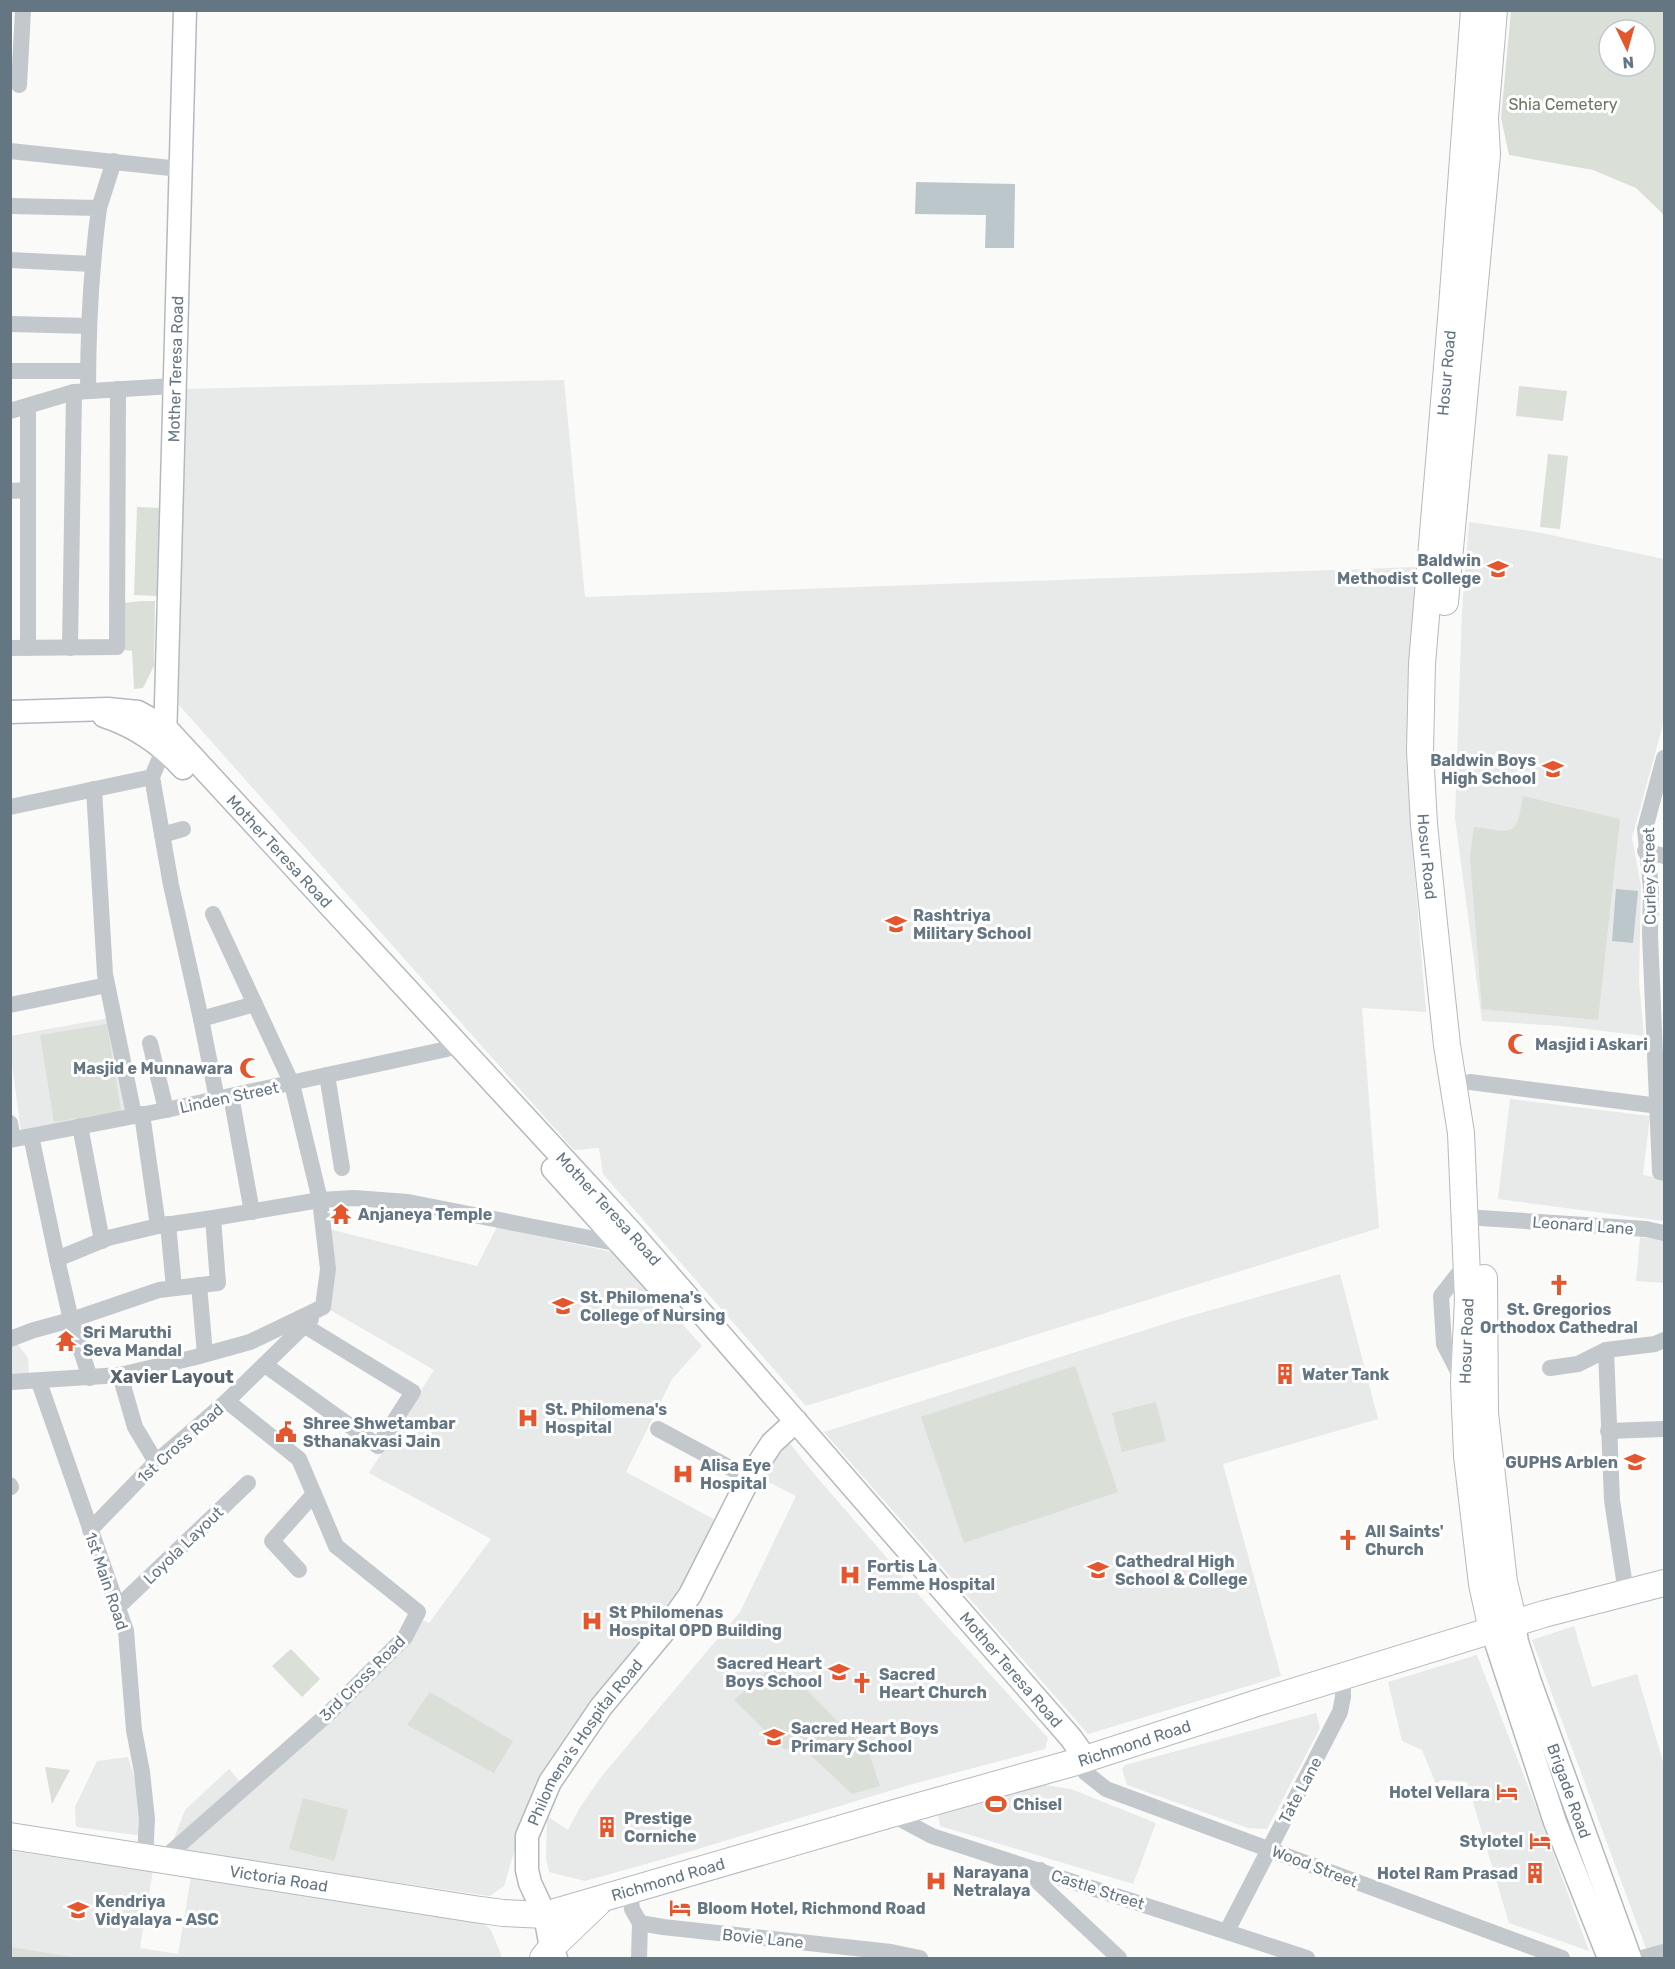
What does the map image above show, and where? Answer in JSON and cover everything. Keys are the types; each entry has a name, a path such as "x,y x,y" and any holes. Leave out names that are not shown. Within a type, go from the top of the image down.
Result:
{"main road":[{"name":"Hosur Road","path":"1474,10 1422,664 1420,751 1424,824 1447,1045 1461,1133 1482,1218 1466,1264 1468,1299 1464,1383 1467,1456 1482,1584 1503,1626"},
{"name":"Hosur Road","path":"1494,10 1485,118 1487,154 1438,660 1434,751 1439,838 1470,1082 1482,1218 1485,1413 1504,1582 1503,1626"},
{"path":"1504,1582 1520,1600 1544,1614"},
{"name":"Richmond Road","path":"545,1915 1081,1760 1503,1626 1665,1583"},
{"name":"Victoria Road","path":"10,1836 480,1910 545,1915"},
{"name":"Richmond Road","path":"556,1952 602,1899"}],"street":[{"path":"20,86 23,10"},
{"name":"Mother Teresa Road","path":"165,738 185,10"},
{"path":"10,151 180,168"},
{"path":"70,648 81,391 88,371 92,264 99,208 114,161"},
{"path":"10,206 99,208"},
{"path":"10,260 92,264"},
{"path":"10,324 88,326"},
{"path":"10,371 88,371"},
{"path":"10,411 81,391 173,386"},
{"path":"10,648 117,647 118,389"},
{"path":"28,405 28,648"},
{"path":"10,490 28,490"},
{"name":"Mother Teresa Road","path":"10,712 108,709 138,712 165,738 452,1046 624,1225 791,1425 1064,1744 1081,1760"},
{"path":"165,738 152,777 171,885 201,1018 224,1098 252,1212"},
{"name":"Curley Street","path":"1665,758 1645,829 1645,851 1651,889 1650,935 1660,1172 1665,1173"},
{"path":"10,807 152,777"},
{"path":"94,789 107,985 163,1225 174,1288"},
{"path":"162,835 183,829"},
{"path":"1645,851 1665,856"},
{"path":"10,1383 120,1375 249,1342 322,1307 328,1269 320,1200 292,1084 213,914"},
{"path":"10,1005 107,985"},
{"path":"201,1018 255,1004"},
{"path":"150,1043 166,1110"},
{"name":"Mother Teresa Road","path":"452,1046 620,1244 751,1387 791,1425"},
{"name":"Linden Street","path":"11,1134 31,1136 166,1110 292,1084 452,1046"},
{"path":"327,1075 342,1168"},
{"path":"1470,1082 1659,1106"},
{"path":"80,1126 102,1241"},
{"path":"31,1136 71,1320 90,1378"},
{"path":"57,1259 102,1241 163,1225 320,1200 354,1198 408,1202 620,1244"},
{"path":"10,1339 159,1290 218,1283 213,1218"},
{"name":"Leonard Lane","path":"1482,1218 1646,1229 1665,1233"},
{"path":"199,1285 204,1354"},
{"name":"1st Cross Road","path":"90,1530 156,1462 227,1401 322,1307"},
{"path":"265,1365 378,1446 413,1392 305,1326"},
{"path":"1550,1368 1578,1364 1606,1350 1655,1344 1665,1340"},
{"path":"1606,1350 1612,1500 1626,1593"},
{"path":"120,1375 135,1427 156,1462"},
{"name":"1st Main Road","path":"39,1382 126,1631 134,1731 153,1859"},
{"name":"3rd Cross Road","path":"153,1859 328,1713 405,1637 418,1612 336,1546 299,1459 227,1401"},
{"name":"Philomena's Hospital Road","path":"556,1952 545,1915 530,1883 527,1870 527,1836 550,1782 601,1707 665,1630 690,1595 749,1478 772,1443 791,1425"},
{"path":"658,1429 749,1478"},
{"path":"1608,1431 1665,1429"},
{"name":"Loyola Layout","path":"118,1607 248,1483"},
{"path":"300,1570 272,1541 314,1494"},
{"name":"Brigade Road","path":"1503,1626 1555,1822 1609,1959"},
{"name":"Brigade Road","path":"1503,1626 1517,1642 1630,1959"},
{"name":"Tate Lane","path":"1227,1931 1340,1712 1343,1677"},
{"name":"Wood Street","path":"1081,1760 1086,1773 1106,1789 1562,1959"},
{"name":"Castle Street","path":"891,1814 932,1836 1307,1959"},
{"path":"1040,1870 1038,1882 1119,1959"},
{"path":"630,1891 632,1909 640,1923 639,1959"},
{"name":"Bovie Lane","path":"640,1923 891,1952 920,1959"},
{"path":"1642,1959 1665,1952"}],"shaded area":[{"path":"916,182 1015,184 1014,248 985,248 986,215 915,214"},
{"name":"Rashtriya Military School","path":"564,380 585,597 1416,567 1412,841 1426,1012 1362,1008 1379,1228 806,1406 603,1174 599,1148 574,1150 179,705 179,389"},
{"name":"Baldwin Boys High School","path":"1469,522 1537,532 1664,559 1664,721 1632,838 1641,886 1639,982 1644,1036 1562,1026 1482,1021 1455,818 1462,610"},
{"path":"1616,889 1638,891 1633,943 1612,941"},
{"path":"109,1018 128,1112 21,1131 10,1036"},
{"path":"1510,1099 1650,1116 1643,1175 1664,1179 1664,1221 1498,1199"},
{"path":"497,1227 621,1254 702,1346 672,1379 626,1472 719,1522 658,1629 524,1819 504,1886 490,1896 179,1851 420,1619 429,1623 491,1539 369,1473 434,1370 325,1307 329,1229 477,1266"},
{"path":"1640,1237 1664,1240 1664,1283 1636,1281"},
{"name":"Cathedral High School & College","path":"1340,1274 1381,1430 1378,1419 1223,1464 1281,1676 1088,1734 824,1432 1183,1318"},
{"path":"10,1324 17,1343 28,1358 30,1389 11,1390"},
{"name":"Sacred Heart Boys School","path":"784,1436 931,1609 1048,1738 1045,1749 909,1785 585,1881 549,1872 546,1858 547,1816 568,1830 601,1777 740,1612 796,1496 758,1477"},
{"path":"1574,1626 1592,1687 1637,1674 1664,1765 1664,1946 1647,1951 1532,1640"},
{"path":"1477,1655 1589,1951 1509,1923 1467,1782 1441,1780 1436,1784 1422,1750 1402,1741 1388,1682"},
{"path":"1316,1713 1320,1728 1267,1829 1248,1828 1127,1785 1122,1769 1125,1765"},
{"path":"128,1757 142,1800 143,1836 76,1827 75,1807 97,1761"},
{"path":"229,1769 243,1785 170,1849 185,1810"},
{"path":"1044,1785 1071,1789 1156,1823 1133,1884 940,1826 938,1815"},
{"path":"11,1851 153,1871 140,1948 178,1954 191,1877 481,1921 491,1930 501,1958 11,1958"}],"green space":[{"name":"Shia Cemetery","path":"1511,11 1664,11 1664,215 1636,188 1593,170 1509,155 1501,118"},
{"path":"1519,386 1567,391 1563,421 1516,416"},
{"path":"1548,454 1568,456 1560,529 1540,527"},
{"path":"137,507 161,508 157,596 134,595"},
{"path":"155,601 154,666 143,688 134,689 132,651 124,650 123,603"},
{"path":"1523,796 1620,819 1598,1020 1482,1009 1470,857 1474,827 1511,830 1518,820"},
{"path":"107,1024 121,1111 54,1122 40,1035"},
{"path":"1075,1366 1118,1492 964,1543 921,1417"},
{"path":"1156,1402 1166,1441 1122,1452 1112,1413"},
{"path":"291,1649 320,1679 302,1697 272,1666"},
{"path":"778,1661 869,1753 880,1786 852,1794 803,1748 784,1749 734,1700"},
{"path":"430,1692 513,1741 494,1773 407,1725"},
{"path":"45,1767 70,1770 52,1804"},
{"path":"303,1798 348,1810 334,1861 289,1849"},
{"path":"11,1947 77,1958 11,1958"}],"place":[{"name":"Baldwin Methodist College","path":"1498,569"},
{"name":"Baldwin Boys High School","path":"1553,769"},
{"name":"Rashtriya Military School","path":"896,924"},
{"name":"Masjid i Askari","path":"1518,1044"},
{"name":"Masjid e Munnawara","path":"250,1068"},
{"name":"Anjaneya Temple","path":"341,1214"},
{"name":"St. Gregorios Orthodox Cathedral","path":"1559,1285"},
{"name":"St. Philomena's College of Nursing","path":"563,1306"},
{"name":"Sri Maruthi Seva Mandal","path":"66,1341"},
{"name":"Water Tank","path":"1285,1374"},
{"name":"St. Philomena's Hospital","path":"528,1418"},
{"name":"Shree Shwetambar Sthanakvasi Jain","path":"286,1432"},
{"name":"GUPHS Arblen","path":"1635,1462"},
{"name":"Alisa Eye Hospital","path":"683,1474"},
{"name":"All Saints' Church","path":"1348,1540"},
{"name":"Cathedral High School & College","path":"1098,1570"},
{"name":"Fortis La Femme Hospital","path":"850,1575"},
{"name":"St Philomenas Hospital OPD Building","path":"592,1621"},
{"name":"Sacred Heart Boys School","path":"839,1672"},
{"name":"Sacred Heart Church","path":"862,1683"},
{"name":"Sacred Heart Boys Primary School","path":"774,1737"},
{"name":"Hotel Vellara","path":"1507,1792"},
{"name":"Chisel","path":"996,1804"},
{"name":"Prestige Corniche","path":"607,1827"},
{"name":"Stylotel","path":"1540,1841"},
{"name":"Hotel Ram Prasad","path":"1535,1873"},
{"name":"Narayana Netralaya","path":"936,1881"},
{"name":"Bloom Hotel, Richmond Road","path":"680,1908"},
{"name":"Kendriya Vidyalaya - ASC","path":"78,1910"}],"district":[{"name":"Xavier Layout","path":"172,1377"}]}
